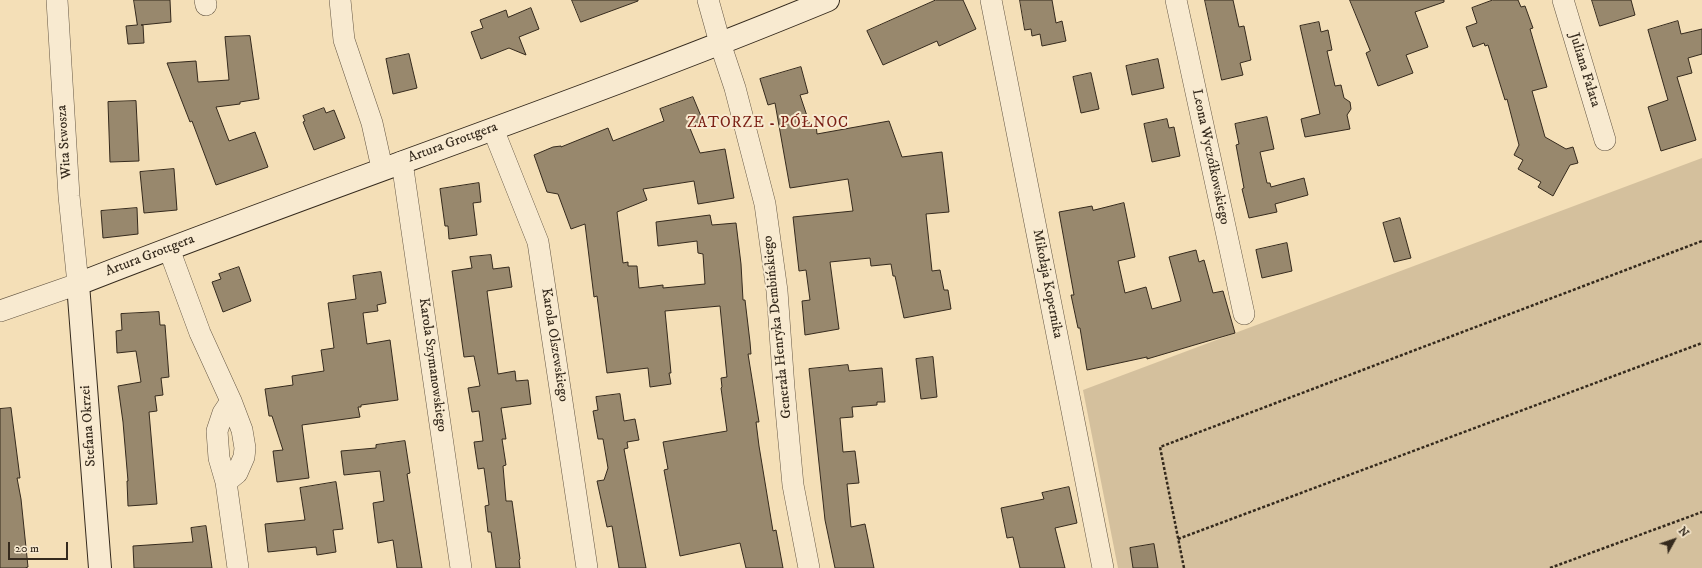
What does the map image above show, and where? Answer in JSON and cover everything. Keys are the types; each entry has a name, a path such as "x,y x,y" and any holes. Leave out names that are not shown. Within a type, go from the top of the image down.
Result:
{"street":[{"name":"Wita Stwosza","path":"57,0 69,196 78,284"},
{"name":"Karola Szymanowskiego","path":"340,0 344,40 372,123 392,165 461,568"},
{"name":"Generała Henryka Dembińskiego","path":"708,0 735,88 765,204 777,291 793,485 809,568"},
{"name":"Artura Grottgera","path":"78,284 392,165 493,129 720,43 828,0"},
{"name":"Mikołaja Kopernika","path":"991,0 1103,568"},
{"name":"Leona Wyczółkowskiego","path":"1176,0 1244,314"},
{"name":"Juliana Fałata","path":"1563,0 1605,140"},
{"name":"Karola Olszewskiego","path":"493,129 538,242 587,568"},
{"path":"169,249 200,333 242,430 245,448 242,465 237,473 226,482"},
{"path":"0,311 78,284"},
{"name":"Stefana Okrzei","path":"78,284 100,568"},
{"path":"230,401 221,417 217,431 219,458 226,482 238,568"}],"path":[{"path":"1184,568 1160,446 1702,240"},
{"path":"1178,539 1702,343"},
{"path":"1550,568 1702,512"}],"shaded area":[{"path":"1702,158 1702,568 1118,568 1083,390"}],"building":[{"path":"134,0 170,0 171,22 141,25 143,25 144,43 128,44 126,26 137,25"},
{"path":"572,0 638,0 638,1 581,22"},
{"path":"936,0 963,0 976,29 939,46 937,41 883,65 867,31"},
{"path":"1020,0 1052,0 1056,23 1062,21 1066,41 1042,46 1040,34 1032,36 1031,29 1025,30"},
{"path":"1205,0 1233,0 1239,27 1244,26 1251,60 1240,63 1243,75 1222,80"},
{"path":"1350,0 1444,0 1444,2 1415,12 1428,47 1406,55 1413,73 1378,86 1366,53 1370,51"},
{"path":"1493,0 1518,0 1521,7 1525,6 1533,28 1530,29 1547,87 1532,91 1545,137 1566,149 1573,147 1578,163 1570,165 1553,196 1538,187 1541,182 1518,169 1523,160 1514,155 1519,145 1507,99 1505,100 1488,45 1485,46 1484,43 1473,47 1466,27 1477,23 1472,8"},
{"path":"1592,0 1631,0 1635,15 1600,26"},
{"path":"531,8 539,29 519,37 526,55 509,48 481,59 471,32 483,28 480,20 506,10 508,17"},
{"path":"1678,21 1681,34 1702,29 1702,54 1688,58 1692,73 1677,77 1696,140 1661,151 1648,107 1668,100 1648,30"},
{"path":"1319,22 1321,32 1328,30 1332,50 1327,51 1335,86 1341,85 1344,98 1350,102 1351,109 1347,115 1350,129 1305,137 1301,119 1320,114 1300,26"},
{"path":"250,36 259,99 240,102 240,104 216,107 229,141 255,132 268,167 216,185 192,121 190,122 167,63 196,61 198,82 229,80 225,37"},
{"path":"409,54 417,88 393,94 386,59"},
{"path":"1158,59 1164,88 1132,95 1126,66"},
{"path":"801,67 808,93 800,95 810,125 816,124 817,134 889,121 902,157 942,152 949,212 926,214 932,271 940,270 944,290 948,290 951,309 904,318 891,264 871,266 870,258 830,262 839,329 805,335 802,301 810,300 806,270 799,271 793,217 853,211 848,179 790,188 775,103 768,105 760,79"},
{"path":"1091,73 1099,109 1081,113 1073,77"},
{"path":"693,97 703,121 689,126 700,153 725,149 734,198 698,204 694,181 643,189 647,200 617,212 623,263 628,262 628,266 637,266 639,288 663,285 663,288 705,284 703,254 698,253 697,241 658,246 656,222 710,215 712,225 736,223 741,264 743,300 745,300 750,342 751,354 748,354 759,422 756,422 759,446 773,531 776,530 783,568 746,568 740,543 680,556 664,470 668,469 663,442 727,431 721,388 721,378 727,377 720,306 665,311 671,384 650,387 648,368 607,373 597,296 594,297 585,224 571,229 558,194 547,192 534,155 553,147 561,147 608,128 613,141 664,121 660,109"},
{"path":"136,101 139,161 110,162 108,102"},
{"path":"324,108 326,113 334,110 345,138 314,150 303,122 305,121 303,116"},
{"path":"1267,117 1274,149 1260,152 1267,183 1270,183 1271,187 1304,178 1308,195 1275,204 1277,212 1249,218 1242,189 1244,188 1236,145 1239,144 1235,124"},
{"path":"1167,119 1169,128 1174,127 1180,156 1152,162 1144,124"},
{"path":"174,169 177,210 144,213 140,172"},
{"path":"479,183 481,202 473,203 477,235 449,239 448,226 445,226 440,189"},
{"path":"1124,203 1135,257 1118,261 1125,293 1146,287 1152,309 1181,301 1169,257 1196,250 1199,262 1204,260 1213,293 1223,291 1235,333 1147,359 1147,357 1087,370 1080,328 1078,328 1071,295 1074,295 1059,212 1092,206 1093,210"},
{"path":"137,208 138,234 103,238 101,211"},
{"path":"1400,218 1411,258 1394,262 1383,223"},
{"path":"1287,243 1292,271 1262,278 1256,250"},
{"path":"491,255 493,269 509,267 512,287 487,291 498,374 515,371 516,381 528,380 531,404 501,408 506,439 502,439 506,465 503,466 506,501 512,501 520,568 496,568 491,532 488,532 485,506 489,505 484,468 478,469 474,442 483,441 479,411 472,412 468,388 480,386 474,356 464,357 452,271 472,268 470,257"},
{"path":"239,267 251,301 223,312 212,282 221,279 219,274"},
{"path":"381,272 386,303 377,305 378,311 363,313 367,344 390,340 398,400 361,405 361,407 358,407 360,417 302,425 309,478 277,482 273,451 283,450 272,416 269,416 265,389 293,385 292,376 324,371 321,350 334,348 328,303 356,299 353,276"},
{"path":"159,312 160,325 165,325 169,377 161,378 163,395 155,396 157,411 149,412 157,504 128,506 128,481 123,422 118,386 141,382 136,351 117,353 116,331 122,330 121,314"},
{"path":"933,357 937,397 921,399 916,359"},
{"path":"848,365 849,371 882,368 885,402 877,402 877,405 852,407 853,417 840,418 843,452 855,451 859,483 847,484 851,527 865,524 874,568 835,568 825,520 809,369"},
{"path":"620,394 624,421 635,419 639,440 627,442 628,448 624,449 646,568 619,568 612,526 607,527 597,481 604,480 608,468 603,439 598,439 593,411 598,410 596,397"},
{"path":"11,408 20,478 17,478 21,499 28,567 25,568 0,568 0,409"},
{"path":"405,441 410,473 407,474 422,568 397,568 393,540 378,543 373,503 384,501 380,471 344,475 341,451 376,448 376,445"},
{"path":"336,482 343,529 333,530 336,552 317,555 316,547 268,552 265,524 305,520 300,488"},
{"path":"1069,487 1077,523 1055,528 1065,568 1020,568 1013,537 1007,538 1001,508 1044,499 1042,493"},
{"path":"206,526 212,568 134,568 133,546 193,542 191,528"},
{"path":"1154,544 1158,568 1133,568 1130,548"}],"district":[{"name":"ZATORZE - PÓŁNOC","path":"768,124"}]}
